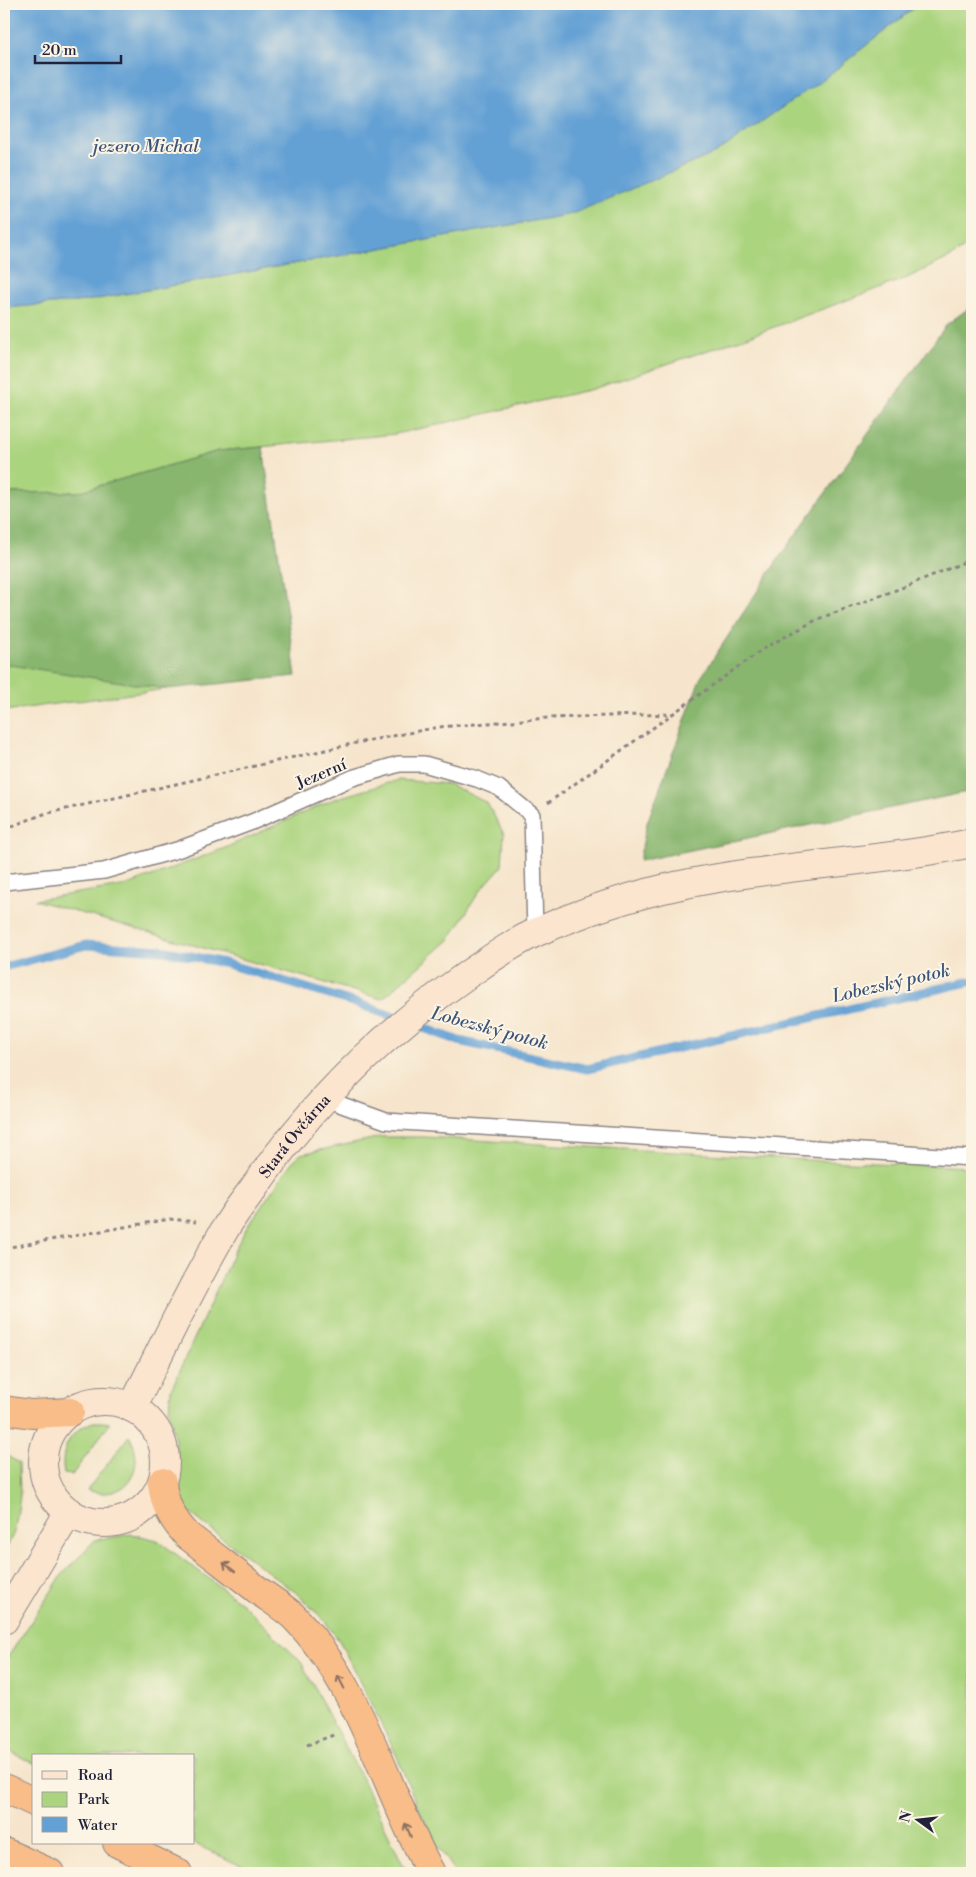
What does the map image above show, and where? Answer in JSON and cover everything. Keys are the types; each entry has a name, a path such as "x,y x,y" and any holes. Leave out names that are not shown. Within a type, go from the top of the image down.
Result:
{"highway":[{"path":"4,1410 32,1414 70,1412"},
{"path":"162,1482 163,1496 168,1510 176,1524 187,1536 292,1615 317,1644 340,1678 383,1769 412,1840 431,1873"},
{"path":"4,1788 32,1801"},
{"path":"119,1844 178,1873"},
{"path":"4,1852 50,1873"}],"main road":[{"name":"Stará Ovčárna","path":"132,1408 181,1310 226,1228 270,1163 323,1098 378,1044 444,991 486,962 535,932 616,902 676,886 744,875 934,851 972,843"},
{"path":"100,1401 116,1402 132,1408 149,1420 161,1439 165,1461 162,1482 151,1502 137,1514 121,1521 103,1524 85,1520 69,1512 55,1498 46,1480 44,1460 47,1440 58,1423 70,1412 84,1404 100,1401"},
{"path":"4,1620 69,1512"}],"lane":[{"name":"Jezerní","path":"4,882 104,871 177,850 252,822 352,778 399,764 424,764 477,779 499,788 532,815"},
{"path":"532,815 535,932"},
{"path":"323,1098 386,1121 972,1158"}],"path":[{"path":"532,815 766,647 818,619 972,559"},
{"path":"4,829 44,814 356,743 439,727 548,718 673,714"},
{"path":"4,1248 170,1219 226,1228"}],"green space":[{"path":"919,4 972,4 972,242 953,256 907,278 747,337 593,389 396,434 218,451 78,492 4,493 4,308 86,301 572,214 822,80"},
{"path":"972,306 972,791 639,861 647,823 700,679 781,555 947,324"},
{"path":"263,447 296,676 167,689 4,664 4,493 78,492 218,451"},
{"path":"4,662 167,689 4,711"},
{"path":"398,780 449,784 487,803 504,834 502,866 479,892 450,939 382,999 35,900 128,885 225,848 334,799"},
{"path":"381,1137 424,1137 824,1161 972,1167 972,1873 455,1873 436,1843 417,1805 395,1752 340,1642 323,1619 294,1591 185,1509 178,1494 177,1452 169,1409 171,1390 235,1249 247,1227 292,1162 301,1154"},
{"path":"93,1422 110,1423 72,1475 64,1474 63,1457 68,1442 78,1430"},
{"path":"129,1436 135,1449 136,1458 132,1477 127,1484 113,1492 105,1493 87,1490"},
{"path":"4,1454 19,1463 20,1496 15,1530 4,1554"},
{"path":"132,1534 157,1540 243,1604 301,1662 359,1773 407,1873 256,1873 195,1844 195,1754 32,1754 32,1763 4,1748 4,1663 62,1575 95,1540"}],"water":[{"name":"jezero Michal","path":"4,4 919,4 822,80 716,153 572,214 86,301 4,308"}],"waterway":[{"name":"Lobezský potok","path":"4,967 86,945 161,950 224,963 359,1004 459,1041 587,1069 972,981"}]}
